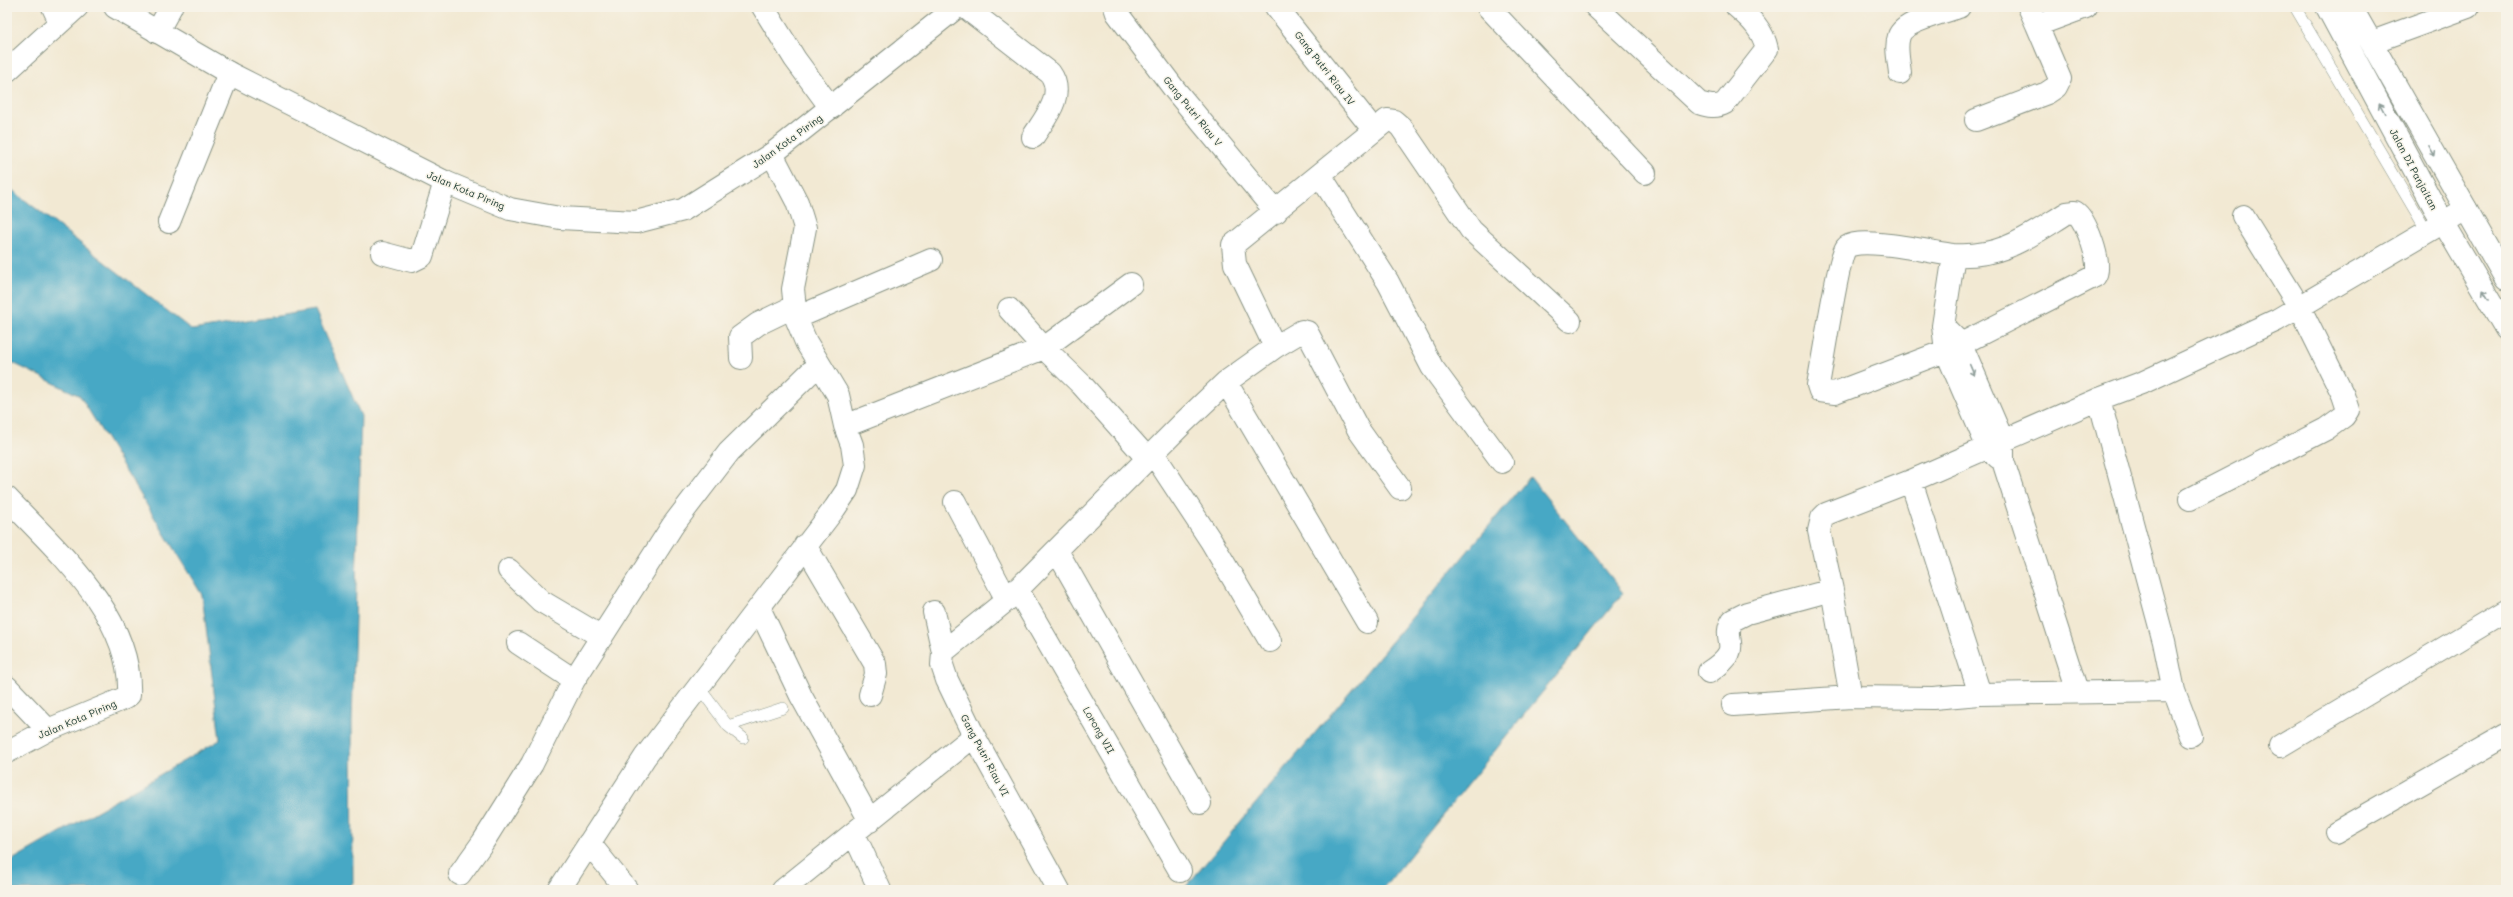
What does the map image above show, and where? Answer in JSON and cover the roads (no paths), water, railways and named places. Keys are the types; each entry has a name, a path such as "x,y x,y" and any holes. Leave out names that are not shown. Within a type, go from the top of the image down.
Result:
{"main road":[{"path":"7,71 57,15 77,7"},
{"name":"Jalan Kota Piring","path":"115,7 229,73 445,182 510,209 560,218 636,222 683,210 772,154 957,7"},
{"path":"157,32 171,7"},
{"path":"763,7 795,59 830,108"},
{"path":"966,7 1050,73 1054,80 1056,96 1047,115 1033,137"},
{"name":"Gang Putri Riau V","path":"1115,7 1117,14 1175,90 1276,212"},
{"name":"Gang Putri Riau IV","path":"1276,7 1374,129"},
{"path":"1488,7 1645,172"},
{"path":"1596,7 1699,103 1708,106 1720,106 1725,102 1768,49 1756,23 1737,7"},
{"path":"1900,73 1897,42 1902,30 1910,24 1959,7"},
{"path":"1976,120 2047,93 2056,87 2060,79 2033,16 2086,7"},
{"name":"Jalan DI Panjaitan","path":"2326,7 2400,143 2435,227 2506,329"},
{"path":"2351,7 2506,279"},
{"path":"2372,42 2468,7"},
{"path":"169,222 229,73"},
{"path":"1275,347 1235,264 1232,250 1238,240 1276,212 1386,120 1394,121 1401,127 1471,230 1570,321"},
{"path":"2400,143 2420,130"},
{"path":"559,890 644,757 759,608 847,490 855,465 852,445 845,426 838,395 819,364 795,312 793,290 805,228 797,202 772,154"},
{"path":"1320,175 1388,282 1432,367 1502,462"},
{"path":"382,253 412,261 422,256 445,182"},
{"path":"1852,697 1832,590 1819,531 1822,518 1836,510 1911,481 1998,450 2099,399 2144,382 2300,308 2466,209"},
{"path":"2075,212 2082,219 2098,265 2095,276 2079,286 1954,347 1835,393 1820,391 1818,385 1845,248 1857,243 1954,255 2006,249 2067,213 2075,212"},
{"path":"2190,499 2326,429 2344,416 2348,410 2343,395 2300,308 2243,216"},
{"path":"1954,255 1943,326 1954,347 1998,450 2077,691"},
{"path":"741,358 740,337 758,324 795,312 931,260"},
{"path":"845,426 1044,348 1131,284"},
{"path":"1009,309 1044,348 1150,456 1211,540 1270,641"},
{"path":"943,652 1012,594 1226,382 1275,347 1302,331 1307,332 1358,429 1400,488"},
{"path":"460,874 483,842 532,764 574,680 673,525 729,452 819,364"},
{"path":"1226,382 1367,622"},
{"path":"2099,399 2164,642 2174,691 2192,736"},
{"path":"1911,481 1980,694"},
{"name":"Jalan Kota Piring","path":"7,498 76,570 107,614 126,665 129,695 48,730 7,752"},
{"name":"Lorong VII","path":"955,502 1180,871"},
{"path":"805,545 875,664 876,674 870,695"},
{"path":"1057,551 1200,803"},
{"path":"509,570 541,601 602,637"},
{"path":"1709,672 1728,657 1732,645 1730,629 1733,620 1747,613 1832,590"},
{"path":"759,608 862,827 880,890"},
{"path":"2280,746 2506,611"},
{"name":"Gang Putri Riau VI","path":"934,612 943,652 942,665 947,680 974,736 1059,890"},
{"path":"518,643 574,680"},
{"path":"7,687 48,730"},
{"path":"1733,705 1852,697 1933,698 1980,694 2077,691 2174,691"},
{"path":"2336,832 2506,735"},
{"path":"783,890 974,736"},
{"path":"589,843 627,890"}],"lane":[{"path":"2295,7 2435,227"},
{"path":"698,686 728,726 743,738"},
{"path":"728,726 782,708"}],"water":[{"path":"7,186 192,330 315,310 361,416 352,722 353,883 344,890 7,890 7,863 220,740 202,595 80,396 7,360"},
{"path":"1530,477 1623,593 1382,890 1183,890"}]}
